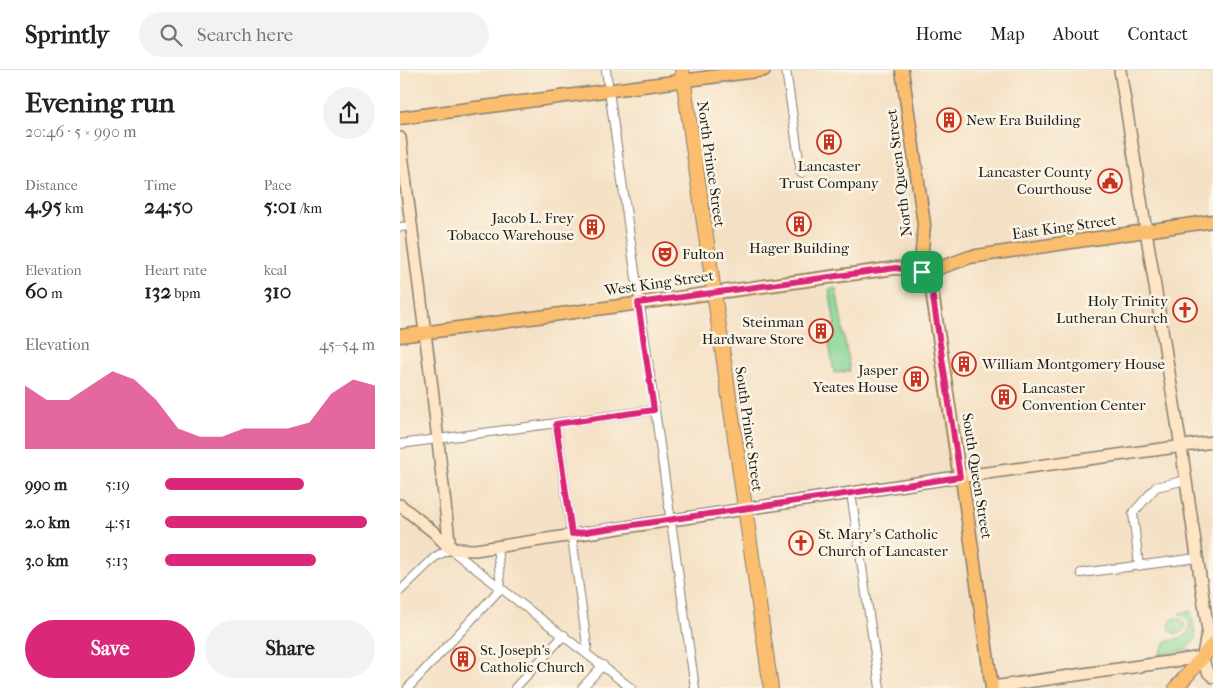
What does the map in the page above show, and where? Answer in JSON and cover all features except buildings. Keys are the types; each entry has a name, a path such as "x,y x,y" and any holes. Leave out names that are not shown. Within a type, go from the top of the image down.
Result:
{"highway":[{"name":"North Prince Street","path":"683,75 713,292"},
{"name":"South Prince Street","path":"713,292 772,688"},
{"path":"1176,688 1208,661 1213,645"}],"main road":[{"path":"400,118 609,90 683,75 764,70"},
{"name":"North Queen Street","path":"902,70 924,224 920,259 922,272"},
{"name":"East King Street","path":"922,272 940,269 965,258 1213,222"},
{"name":"West King Street","path":"400,336 896,268 922,272"},
{"name":"South Queen Street","path":"922,272 932,291 989,688"}],"street":[{"path":"606,70 638,303 695,688"},
{"path":"786,70 801,173"},
{"path":"1120,70 1181,447 1208,631 1206,671 1213,677"},
{"path":"400,138 406,227 425,332 450,549"},
{"path":"400,444 654,410"},
{"path":"556,424 587,645 586,652"},
{"path":"400,591 435,557 450,549 475,550 960,477 1213,442"},
{"path":"1140,566 1133,519 1136,508 1156,487 1186,480"},
{"path":"851,493 880,688"},
{"path":"400,505 435,533 450,549 631,688"},
{"path":"408,688 501,588 497,546"},
{"path":"1081,573 1197,558"},
{"path":"515,688 564,635"},
{"path":"989,688 1208,661"},
{"path":"582,688 603,666"}],"green space":[{"path":"836,288 850,371 834,373 826,326 835,325 829,289"},
{"path":"1191,611 1196,638 1186,650 1159,655 1166,642 1186,636 1189,623 1186,617 1179,613"},
{"path":"1174,618 1180,618 1185,623 1183,632 1174,634 1169,629 1169,623"}],"place":[{"name":"New Era Building","path":"949,120"},
{"name":"Lancaster Trust Company","path":"829,142"},
{"name":"Lancaster County Courthouse","path":"1110,181"},
{"name":"Hager Building","path":"799,224"},
{"name":"Jacob L. Frey Tobacco Warehouse","path":"592,227"},
{"name":"Fulton","path":"665,254"},
{"name":"Holy Trinity Lutheran Church","path":"1185,310"},
{"name":"Steinman Hardware Store","path":"821,331"},
{"name":"William Montgomery House","path":"964,364"},
{"name":"Jasper Yeates House","path":"916,379"},
{"name":"Lancaster Convention Center","path":"1004,397"},
{"name":"St. Mary's Catholic Church of Lancaster","path":"801,543"},
{"name":"St. Joseph's Catholic Church","path":"463,659"}],"route":[{"path":"896,268 910,268 922,272 932,291 960,477 572,534 556,424 654,410 638,303 896,268"}]}
